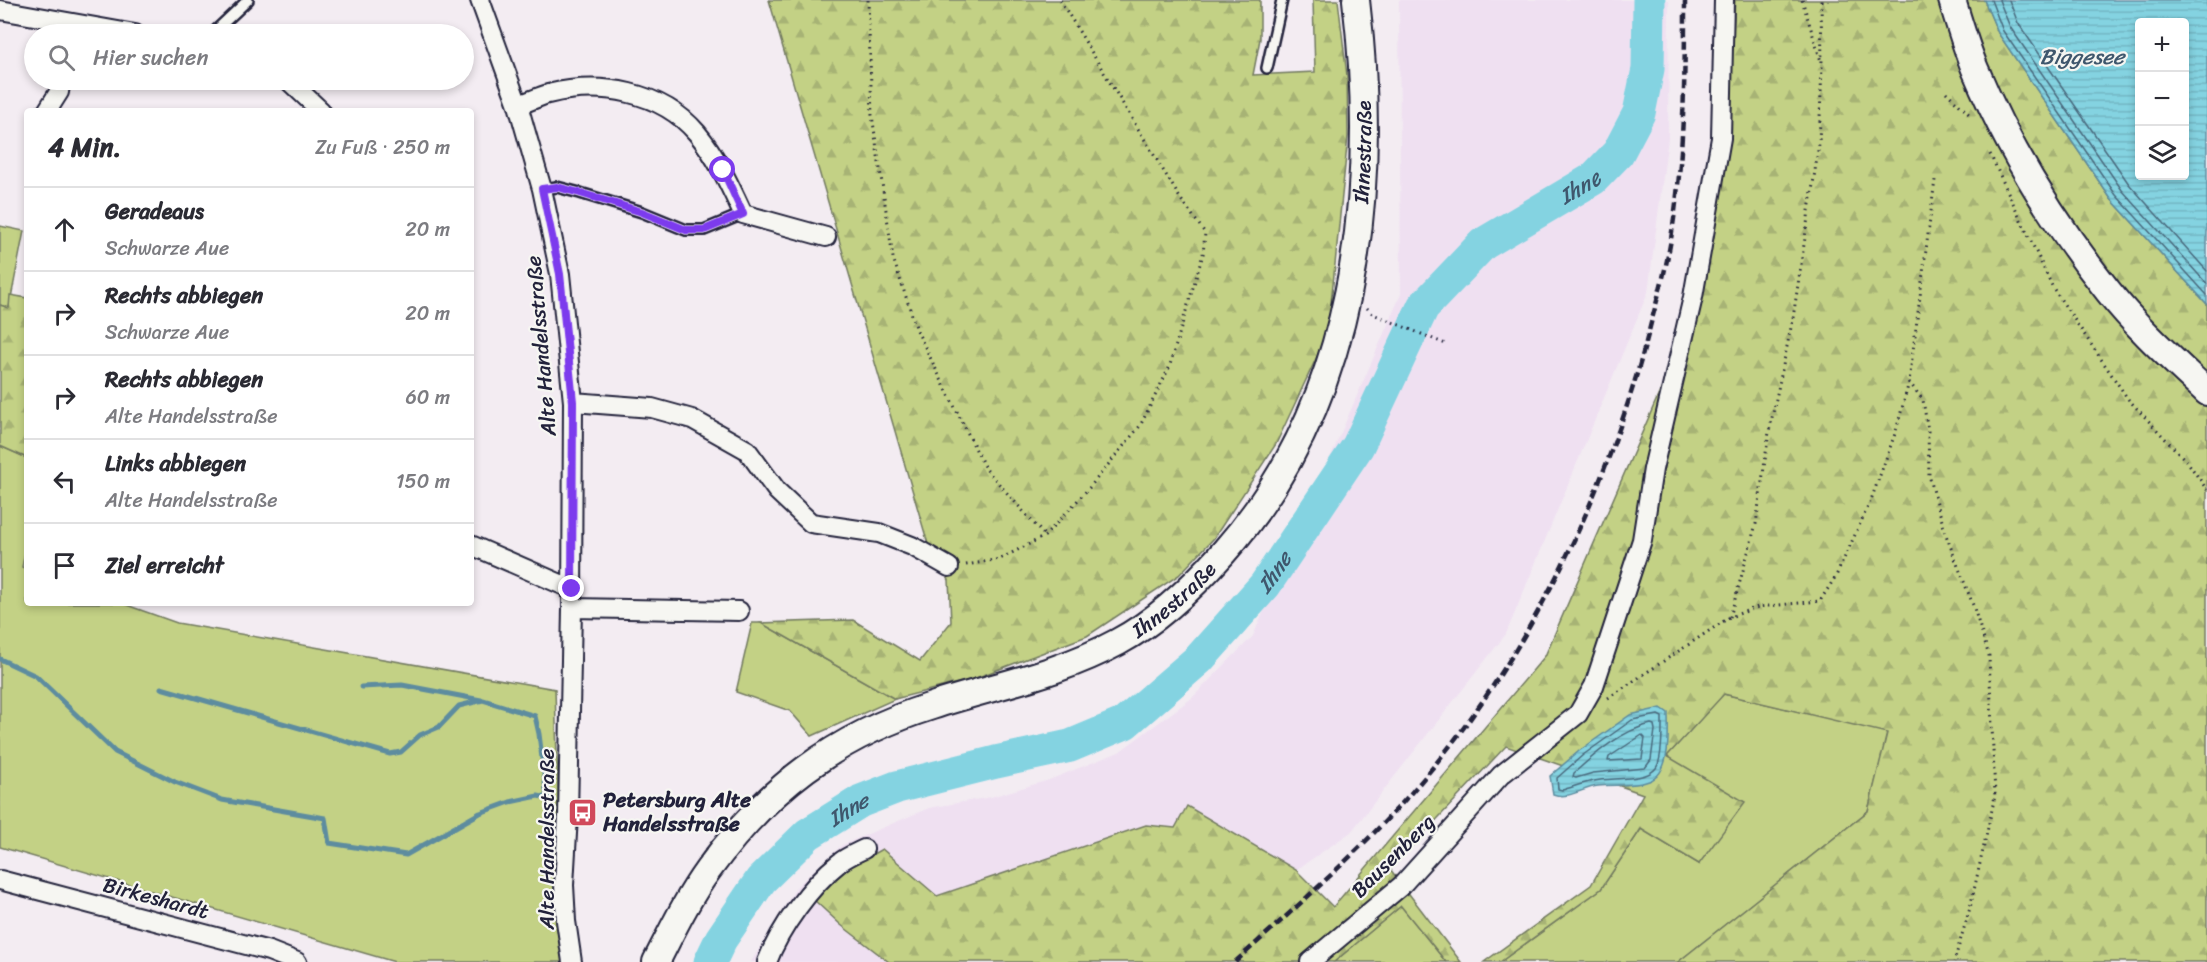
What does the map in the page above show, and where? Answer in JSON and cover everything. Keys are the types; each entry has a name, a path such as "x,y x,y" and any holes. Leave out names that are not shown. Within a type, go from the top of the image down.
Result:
{"main road":[{"name":"Ihnestraße","path":"656,962 706,872 738,831 772,796 803,769 846,742 887,722 932,706 1038,677 1083,660 1121,641 1159,616 1200,579 1233,542 1268,495 1295,448 1319,395 1336,347 1350,293 1363,171 1364,119 1356,0"},
{"path":"1952,0 1976,71 2008,140 2053,214 2109,292 2154,341 2207,392"}],"street":[{"name":"Alte Handelsstraße","path":"480,0 518,105 542,189 560,274 573,402 572,608 568,816 564,885 572,962"},
{"path":"1578,714 1594,686 1642,540 1653,470 1693,297 1721,138 1724,0"},
{"path":"0,10 32,8 60,24"},
{"path":"518,105 549,94 582,89 612,90 642,95 671,110 697,133 723,170 743,214 826,237"},
{"path":"49,108 59,90"},
{"path":"299,90 318,108"},
{"path":"573,402 652,408 692,419 747,450 777,491 811,523 879,533 912,546 949,567"},
{"path":"474,547 572,589"},
{"path":"572,608 739,611"},
{"name":"Bausenberg","path":"1310,962 1401,886 1501,775 1578,714"},
{"path":"767,962 771,951 800,904 839,862 864,849"},
{"name":"Birkeshardt","path":"1,881 269,951 297,962"}],"lane":[{"path":"223,24 248,0"},
{"path":"1267,68 1282,0"},
{"path":"542,189 557,187 580,193 642,212 686,230 704,230 743,214"}],"path":[{"path":"868,0 872,115 893,258 918,333 985,468 1045,536"},
{"path":"949,567 1000,559 1045,536 1089,488 1140,426 1169,368 1203,254 1205,233 1180,198 1060,0"},
{"path":"1802,0 1822,66"},
{"path":"1730,617 1756,524 1769,432 1793,318 1820,144 1821,0"},
{"path":"1946,92 1972,116"},
{"path":"1987,148 2053,288 2128,399 2189,464 2207,490"},
{"path":"1578,714 1622,690 1730,617 1758,607 1820,601 1836,576 1871,500 1896,431 1909,382 1935,180"},
{"path":"1373,314 1448,345"},
{"path":"1909,382 1923,400 1928,431 1929,475 1946,535 1973,605 1989,656 1995,796 1970,908 1954,962"}],"shaded area":[{"path":"1399,0 1669,0 1668,138 1648,292 1506,634 1351,832 1296,870 1187,806 1175,828 1146,825 937,896 814,899 841,925 889,962 751,962 797,886 842,845 929,808 991,797 1049,780 1119,752 1192,698 1253,636 1401,294"}],"green space":[{"path":"769,0 1260,0 1260,39 1253,75 1315,72 1313,0 1338,0 1347,76 1348,136 1328,333 1276,444 1214,538 1179,575 1087,636 973,679 895,699 761,623 853,620 920,661 951,622 949,580 928,544"},
{"path":"1735,0 1984,0 1998,33 2111,199 2207,304 2207,962 1678,962 1868,811 1887,733 1724,694 1667,756 1745,802 1699,864 1641,829 1601,889 1500,962 1484,962 1591,885 1643,794 1506,746 1390,869 1461,962 1446,962 1401,906 1334,962 889,962 841,925 813,899 843,871 882,849 937,896 1146,825 1175,828 1187,806 1296,870 1333,907 1545,656 1698,304 1726,151"},
{"path":"0,226 24,231 9,308 0,305"},
{"path":"10,295 24,297 24,457 0,446 0,305 9,308"},
{"path":"0,446 24,457 24,558 22,567 24,568 24,606 129,606 177,623 555,689 563,962 395,962 0,847"},
{"path":"752,623 761,623 895,699 812,736 790,711 736,692"},
{"path":"1723,694 1888,732 1868,811 1678,962 1500,962 1601,889 1641,829 1699,864 1667,756"},
{"path":"1401,906 1446,962 1334,962"}],"water":[{"name":"Biggesee","path":"1984,0 2207,0 2207,304 2111,199 1998,33"},
{"path":"1661,708 1668,713 1668,741 1662,770 1656,777 1637,784 1592,787 1565,796 1553,794 1550,776 1579,751 1630,715"}],"waterway":[{"name":"Ihne","path":"710,962 721,939 761,880 808,834 861,801 897,787 1070,746 1125,723 1199,659 1265,585 1358,446 1423,307 1483,244 1593,179 1618,153 1639,113 1648,69 1649,0"},
{"path":"0,659 36,676 115,752 175,782 222,800 325,818 329,843 406,855 480,813 510,802 538,796 552,799"},
{"path":"361,687 402,685 481,700"},
{"path":"161,688 390,754 401,752 420,735 439,727 459,706 483,700 535,716 547,798"}],"railway":[{"path":"1235,962 1360,847 1429,772 1468,722 1504,669 1566,558 1615,440 1635,380 1666,265 1676,203 1681,145 1685,0"}],"place":[{"name":"Petersburg Alte Handelsstraße","path":"582,812"}],"route":[{"path":"572,589 573,402 560,274 542,189 557,187 642,212 686,230 704,230 743,214 723,170"}]}
